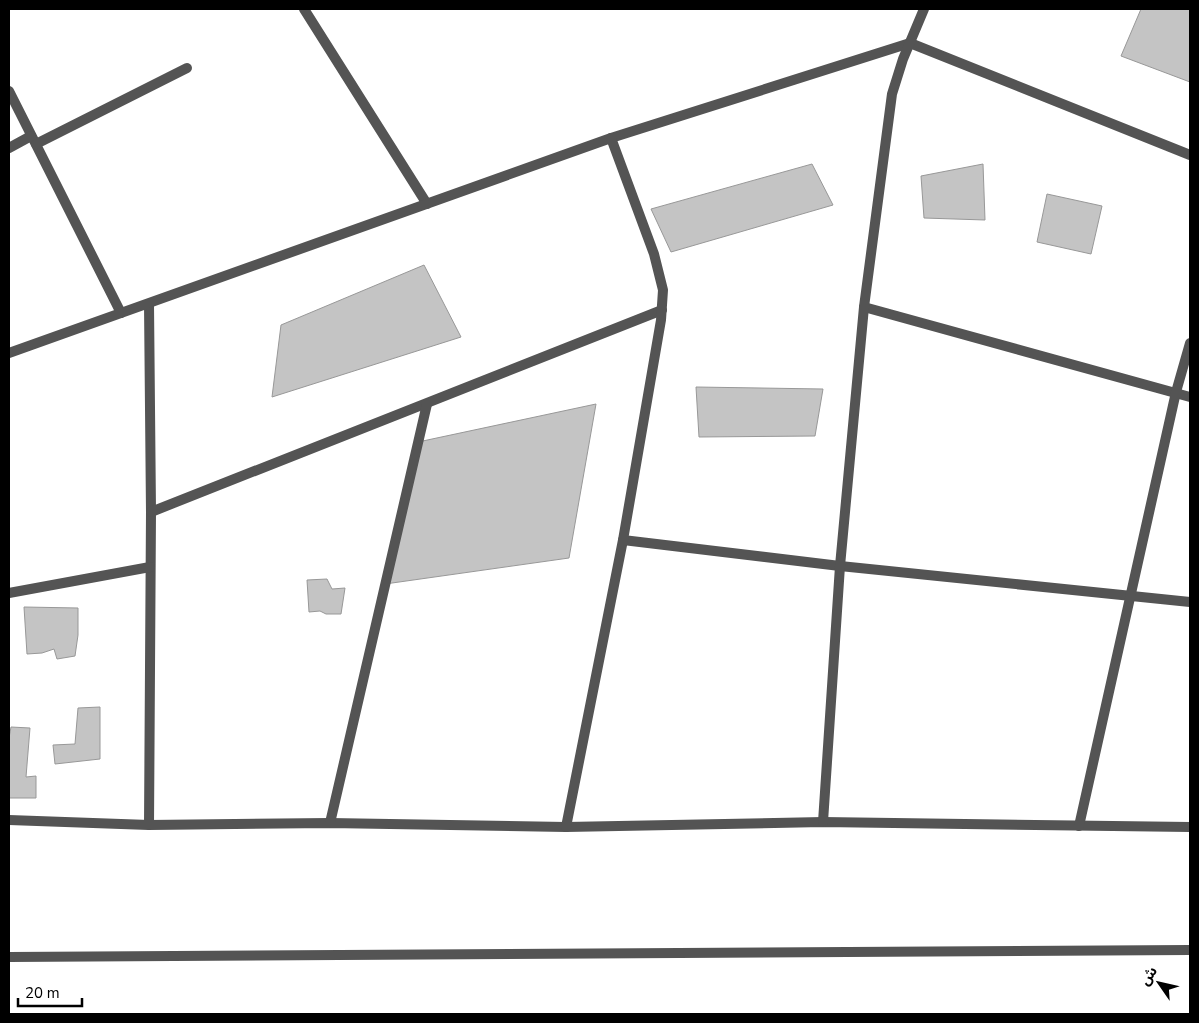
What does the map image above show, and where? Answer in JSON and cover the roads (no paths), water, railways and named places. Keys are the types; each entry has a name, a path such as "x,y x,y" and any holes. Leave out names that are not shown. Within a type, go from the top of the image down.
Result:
{"street":[{"path":"304,9 427,204"},
{"path":"823,822 840,566 864,307 890,104 897,77 924,9"},
{"path":"9,353 611,138 910,42 1190,155"},
{"path":"9,148 33,140 187,68"},
{"path":"9,91 121,313"},
{"path":"566,827 623,540 662,310 663,290 654,254 611,138"},
{"path":"148,304 150,512 149,824"},
{"path":"864,307 1190,397"},
{"path":"150,512 662,310"},
{"path":"1079,826 1176,392 1190,342"},
{"path":"330,823 427,404"},
{"path":"623,540 840,566 1190,602"},
{"path":"9,593 150,567"},
{"path":"9,820 149,824 330,823 566,827 823,822 1190,827"},
{"path":"9,957 1190,950"}]}
